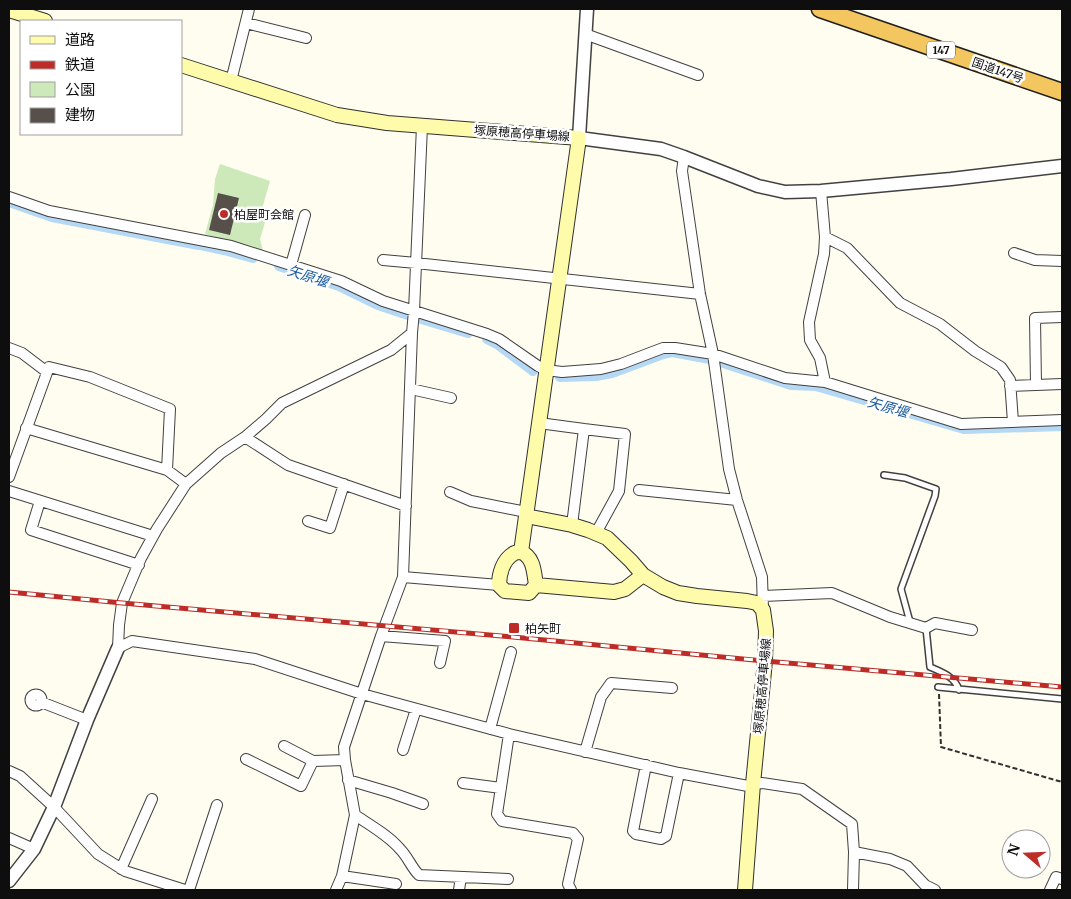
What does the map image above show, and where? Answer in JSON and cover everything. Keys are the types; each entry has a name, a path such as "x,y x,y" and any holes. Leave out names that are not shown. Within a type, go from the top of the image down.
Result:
{"highway":[{"name":"国道147号","path":"820,9 1062,92"}],"main road":[{"path":"9,10 42,20"},
{"name":"塚原穂高停車場線","path":"182,65 337,115 388,123 579,138 522,552"},
{"path":"526,514 572,524 607,538 643,575 663,588 678,593 757,603 763,610"},
{"path":"522,552 527,554 533,565 536,585 528,593 505,591 499,585 500,574 505,562 513,554 522,552"},
{"path":"536,585 614,592 625,589 643,575"},
{"name":"塚原穂高停車場線","path":"746,890 753,784 765,661 766,631 763,610"}],"street":[{"path":"230,81 249,9"},
{"path":"587,9 579,138 662,150 758,186 784,192 821,191 952,179 1062,166"},
{"path":"246,23 306,38"},
{"path":"585,34 698,75"},
{"path":"336,890 342,876 355,815 344,747 403,577 422,126"},
{"path":"684,157 682,171 700,294 713,354 729,468 737,500 762,577 763,610"},
{"path":"821,191 825,237 824,254 809,322 810,340 820,358 825,382"},
{"path":"9,197 49,211 231,246 341,281 383,301 488,334 546,370 562,372 602,369 663,348 675,348 713,354 785,378 825,382 962,424 1062,420"},
{"path":"291,265 305,215"},
{"path":"825,237 847,248 900,304 940,324 1001,368 1010,380 1013,422"},
{"path":"1014,253 1035,260 1062,261"},
{"path":"383,260 416,262 700,294"},
{"path":"1036,385 1035,318 1062,317"},
{"path":"9,881 34,849 54,807 87,720 118,648 122,604 153,536 186,484 221,453 246,437 266,420 282,402 391,350 412,333"},
{"path":"9,348 22,353 47,372"},
{"path":"9,477 49,367 90,377 170,408 167,470"},
{"path":"1010,386 1062,384"},
{"path":"411,390 451,398"},
{"path":"539,423 625,434 619,491 596,534"},
{"path":"26,428 167,470 186,484"},
{"path":"572,524 584,429"},
{"path":"246,437 288,465 406,506"},
{"path":"308,521 330,528 344,484"},
{"path":"639,490 737,500"},
{"path":"9,491 153,536"},
{"path":"450,492 471,501 526,514"},
{"path":"40,501 31,530 139,564"},
{"path":"403,577 499,585"},
{"path":"763,596 832,593 890,617 926,628 935,623 972,630"},
{"path":"381,636 445,641 440,663"},
{"path":"118,648 132,641 255,659 362,694 490,729 585,752 748,786 762,783 802,790 852,824 854,890"},
{"path":"490,729 511,652"},
{"path":"585,752 601,698 611,683 672,688"},
{"path":"41,702 87,720"},
{"path":"402,750 416,709"},
{"path":"510,734 497,814 502,821 573,833 578,839 568,884 571,890"},
{"path":"284,746 313,761 345,760"},
{"path":"246,759 301,786 313,761"},
{"path":"646,765 633,831 636,834 661,838 666,836 679,773"},
{"path":"9,771 20,776 54,807 98,854 125,872 187,890 217,805"},
{"path":"348,780 423,804"},
{"path":"462,783 501,788"},
{"path":"121,869 152,799"},
{"path":"355,815 380,831 401,849 413,868 420,875 508,879"},
{"path":"9,838 34,849"},
{"path":"854,852 907,866 924,885 935,890"},
{"path":"342,876 370,885 396,884"},
{"path":"1050,890 1056,877 1062,879"},
{"path":"458,890 461,878"}],"lane":[{"path":"884,475 905,478 936,489 901,588 910,622"},
{"path":"926,628 930,667 950,677 959,690"},
{"path":"938,687 1062,699"}],"path":[{"path":"938,687 940,747 1062,782"}],"green space":[{"path":"220,164 270,181 260,216 266,219 260,239 263,251 205,234 213,205 215,179"}],"building":[{"name":"柏屋町会館","path":"218,193 239,198 230,235 209,230"}],"waterway":[{"name":"矢原堰","path":"9,202 52,217 199,245"},
{"name":"矢原堰","path":"201,245 253,258"},
{"name":"矢原堰","path":"279,266 339,286 378,305 411,316"},
{"name":"矢原堰","path":"418,318 468,333"},
{"name":"矢原堰","path":"487,339 497,344 533,371"},
{"name":"矢原堰","path":"560,377 596,376 612,373 672,352 710,359"},
{"name":"矢原堰","path":"717,361 791,385 816,386 964,429 1062,426"}],"railway":[{"path":"9,592 1062,687"}],"place":[{"name":"柏屋町会館","path":"224,214"},
{"name":"柏矢町","path":"514,628"}]}
